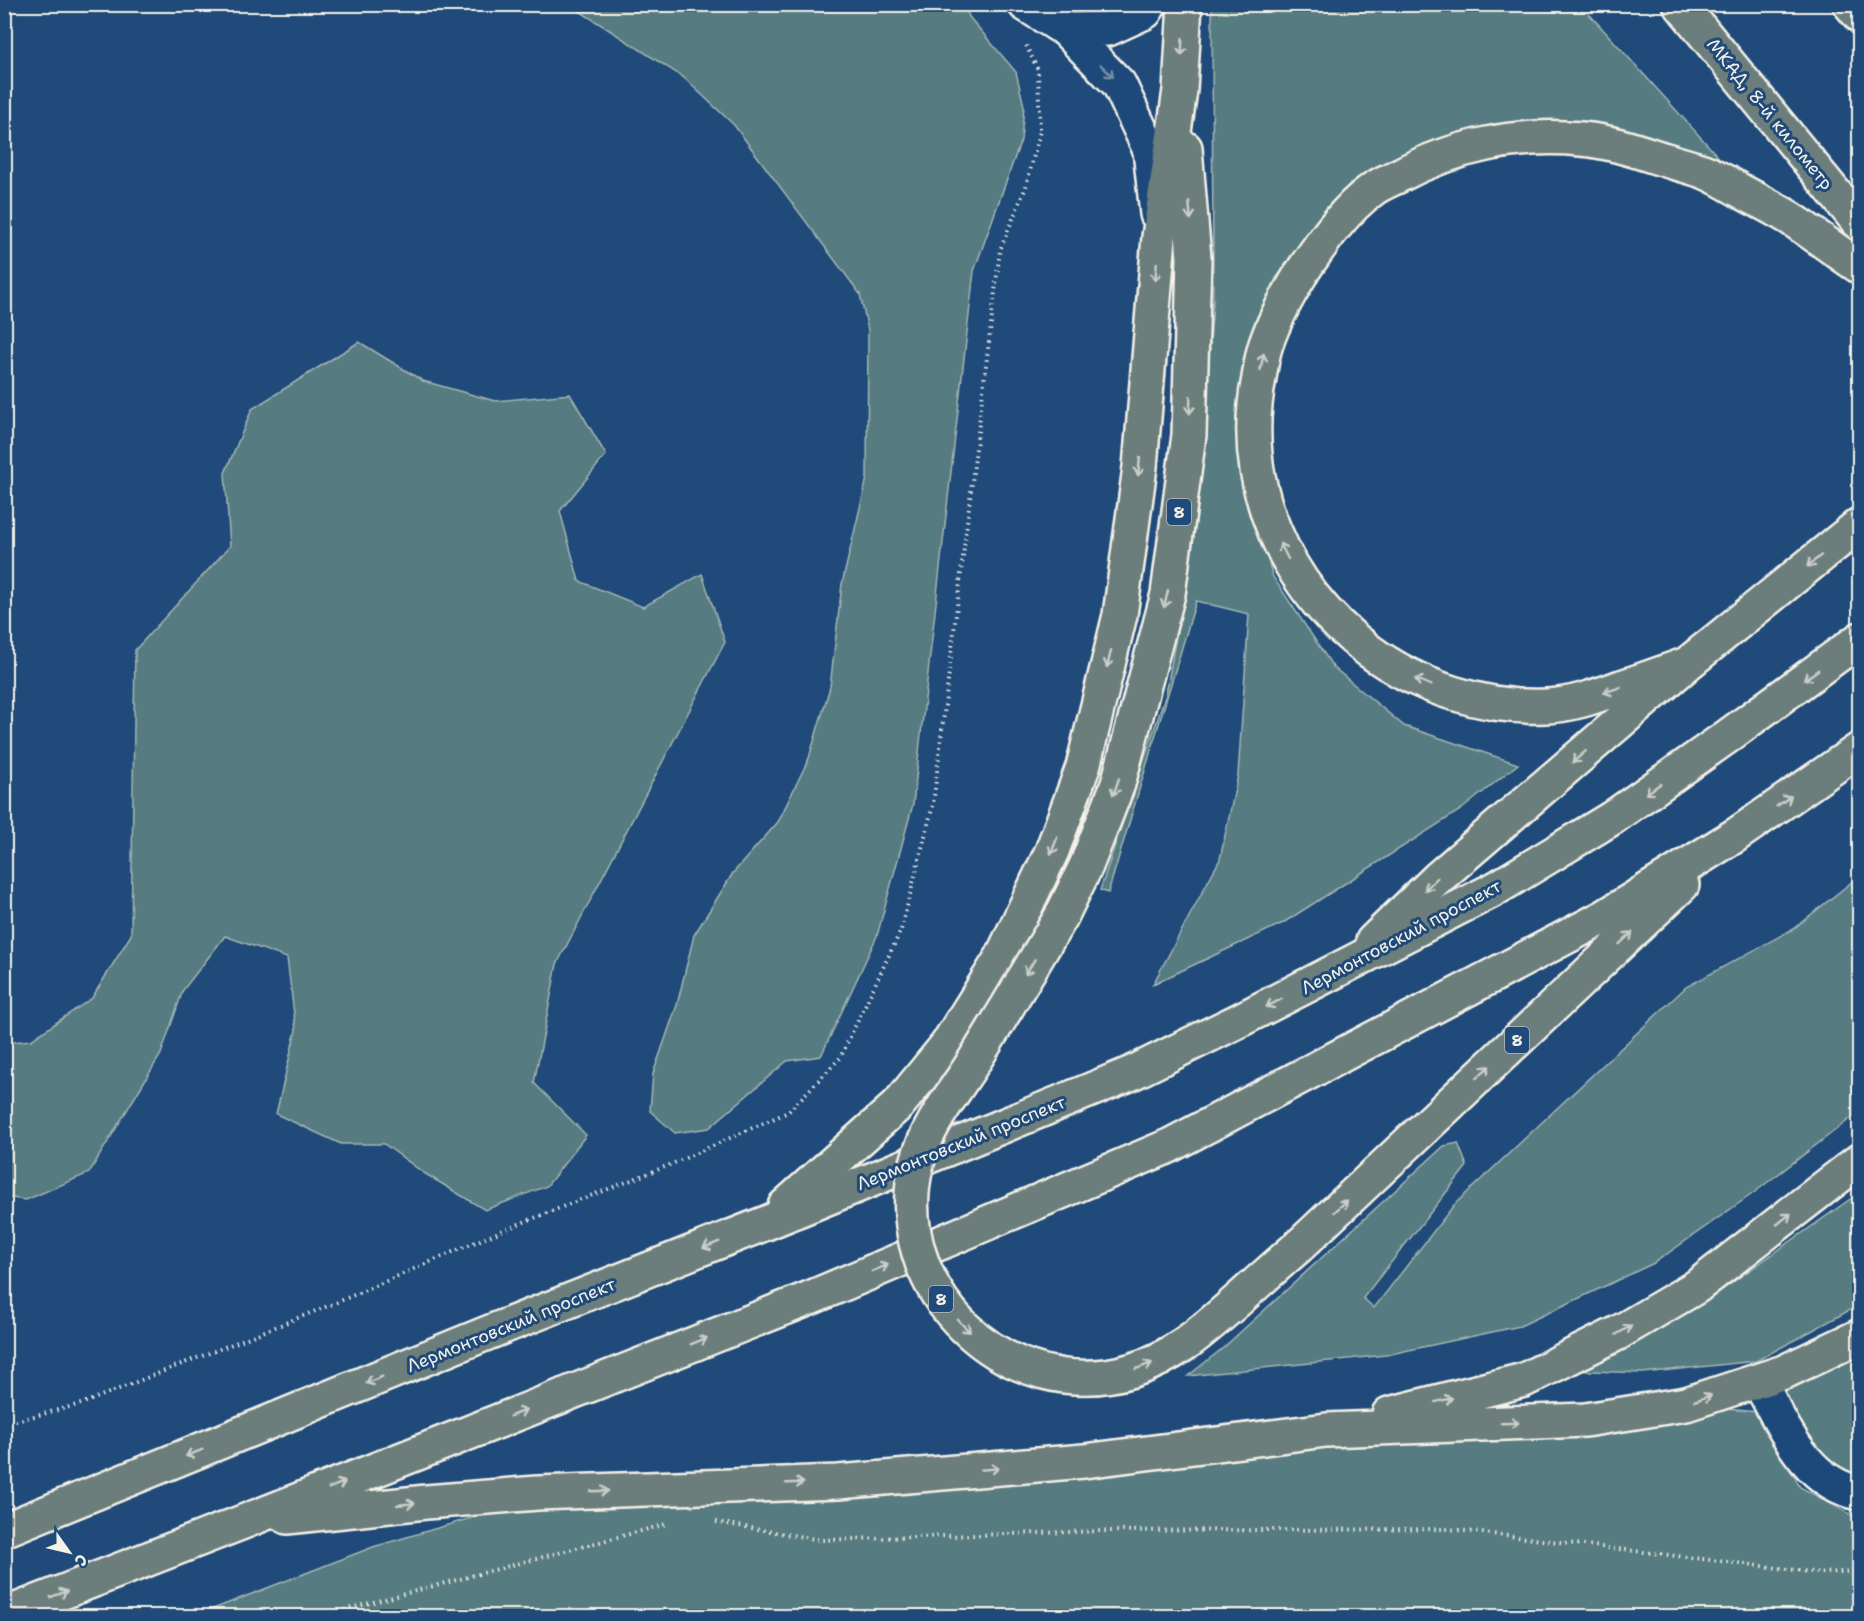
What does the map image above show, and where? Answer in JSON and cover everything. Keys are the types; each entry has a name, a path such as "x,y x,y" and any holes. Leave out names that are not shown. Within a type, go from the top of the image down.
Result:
{"main road":[{"name":"8","path":"1185,4 1180,90 1194,258 1189,435 1168,594 1118,784 1086,866 1061,917 927,1135 917,1163 912,1193 913,1224 919,1253 930,1281 945,1307 965,1329 989,1348 1015,1363 1044,1372 1074,1377 1104,1376 1133,1370 1161,1359 1187,1343 1299,1246 1736,835"},
{"path":"1663,4 1777,124"},
{"name":"МКАД, 8-й километр","path":"1680,4 1860,224"},
{"path":"1850,4 1860,16"},
{"path":"766,1223 898,1105 947,1045 1002,957 1052,851 1083,767 1120,615 1140,467 1159,237 1180,90"},
{"path":"1687,664 1574,704 1516,706 1462,696 1408,676 1346,634 1321,608 1299,578 1282,548 1268,514 1258,474 1253,430 1257,388 1265,345 1279,312 1310,261 1338,222 1373,189 1414,167 1457,150 1497,141 1581,139 1621,146 1707,172 1789,217 1860,267"},
{"path":"1345,967 1438,878 1687,664 1860,524"},
{"name":"Лермонтовский проспект","path":"4,1530 1132,1073 1495,889 1612,818 1859,640"},
{"path":"4,1615 810,1298 1169,1146 1606,916 1736,835 1860,748"},
{"path":"1326,1430 1524,1380 1618,1333 1696,1287 1860,1160"},
{"path":"243,1522 426,1502 537,1493 838,1482 1095,1460 1326,1430 1585,1420 1686,1404 1784,1372 1860,1336"}],"lane":[{"path":"1025,4 1066,30 1119,84 1150,150 1159,237"},
{"path":"1066,30 1108,29 1145,12 1150,4"},
{"path":"1759,1380 1790,1439 1818,1473 1830,1482 1860,1493"}],"path":[{"path":"4,1424 81,1404 338,1302 501,1231 672,1164 788,1112 840,1058 901,930 933,805 1000,250 1026,187 1040,131 1038,70 1024,42"},
{"path":"712,1521 821,1540 1101,1531 1449,1529 1821,1573 1860,1571"},
{"path":"321,1617 667,1524"}],"green space":[{"path":"570,5 963,5 970,18 1016,72 1024,106 1021,140 974,271 913,804 877,936 821,1056 787,1061 709,1128 675,1133 650,1111 653,1074 677,1005 694,935 733,873 778,822 809,758 830,687 842,584 867,478 868,330 860,294 734,125 683,77"},
{"path":"1054,5 1114,5 1108,12 1080,21"},
{"path":"1212,5 1581,5 1723,162 1585,123 1360,179 1276,278 1243,359 1240,468 1273,577 1333,667 1404,726 1518,764 1462,809 1283,923 1153,984 1220,859 1238,775 1249,614 1196,601 1108,893 1100,890 1166,694 1197,516 1213,302"},
{"path":"359,342 423,381 495,401 570,394 606,455 560,511 579,581 643,607 702,574 725,642 557,964 534,1083 586,1135 547,1186 485,1210 424,1173 384,1144 341,1144 276,1114 296,1030 287,958 225,936 183,990 161,1054 89,1173 26,1200 5,1197 5,1043 31,1040 92,998 131,935 135,650 230,546 225,473 252,409"},
{"path":"1859,876 1859,1112 1755,1192 1654,1263 1520,1326 1386,1355 1188,1376 1223,1348 1444,1146 1458,1143 1467,1166 1363,1298 1374,1308 1454,1205 1686,987 1793,929"},
{"path":"1859,1193 1859,1305 1756,1361 1643,1373 1564,1370 1637,1338 1706,1301"},
{"path":"1859,1347 1859,1476 1857,1477 1820,1458 1791,1415 1782,1386"},
{"path":"1715,1408 1758,1412 1800,1487 1853,1516 1859,1515 1859,1616 195,1616 373,1547 485,1514 714,1497 1321,1438"}]}
